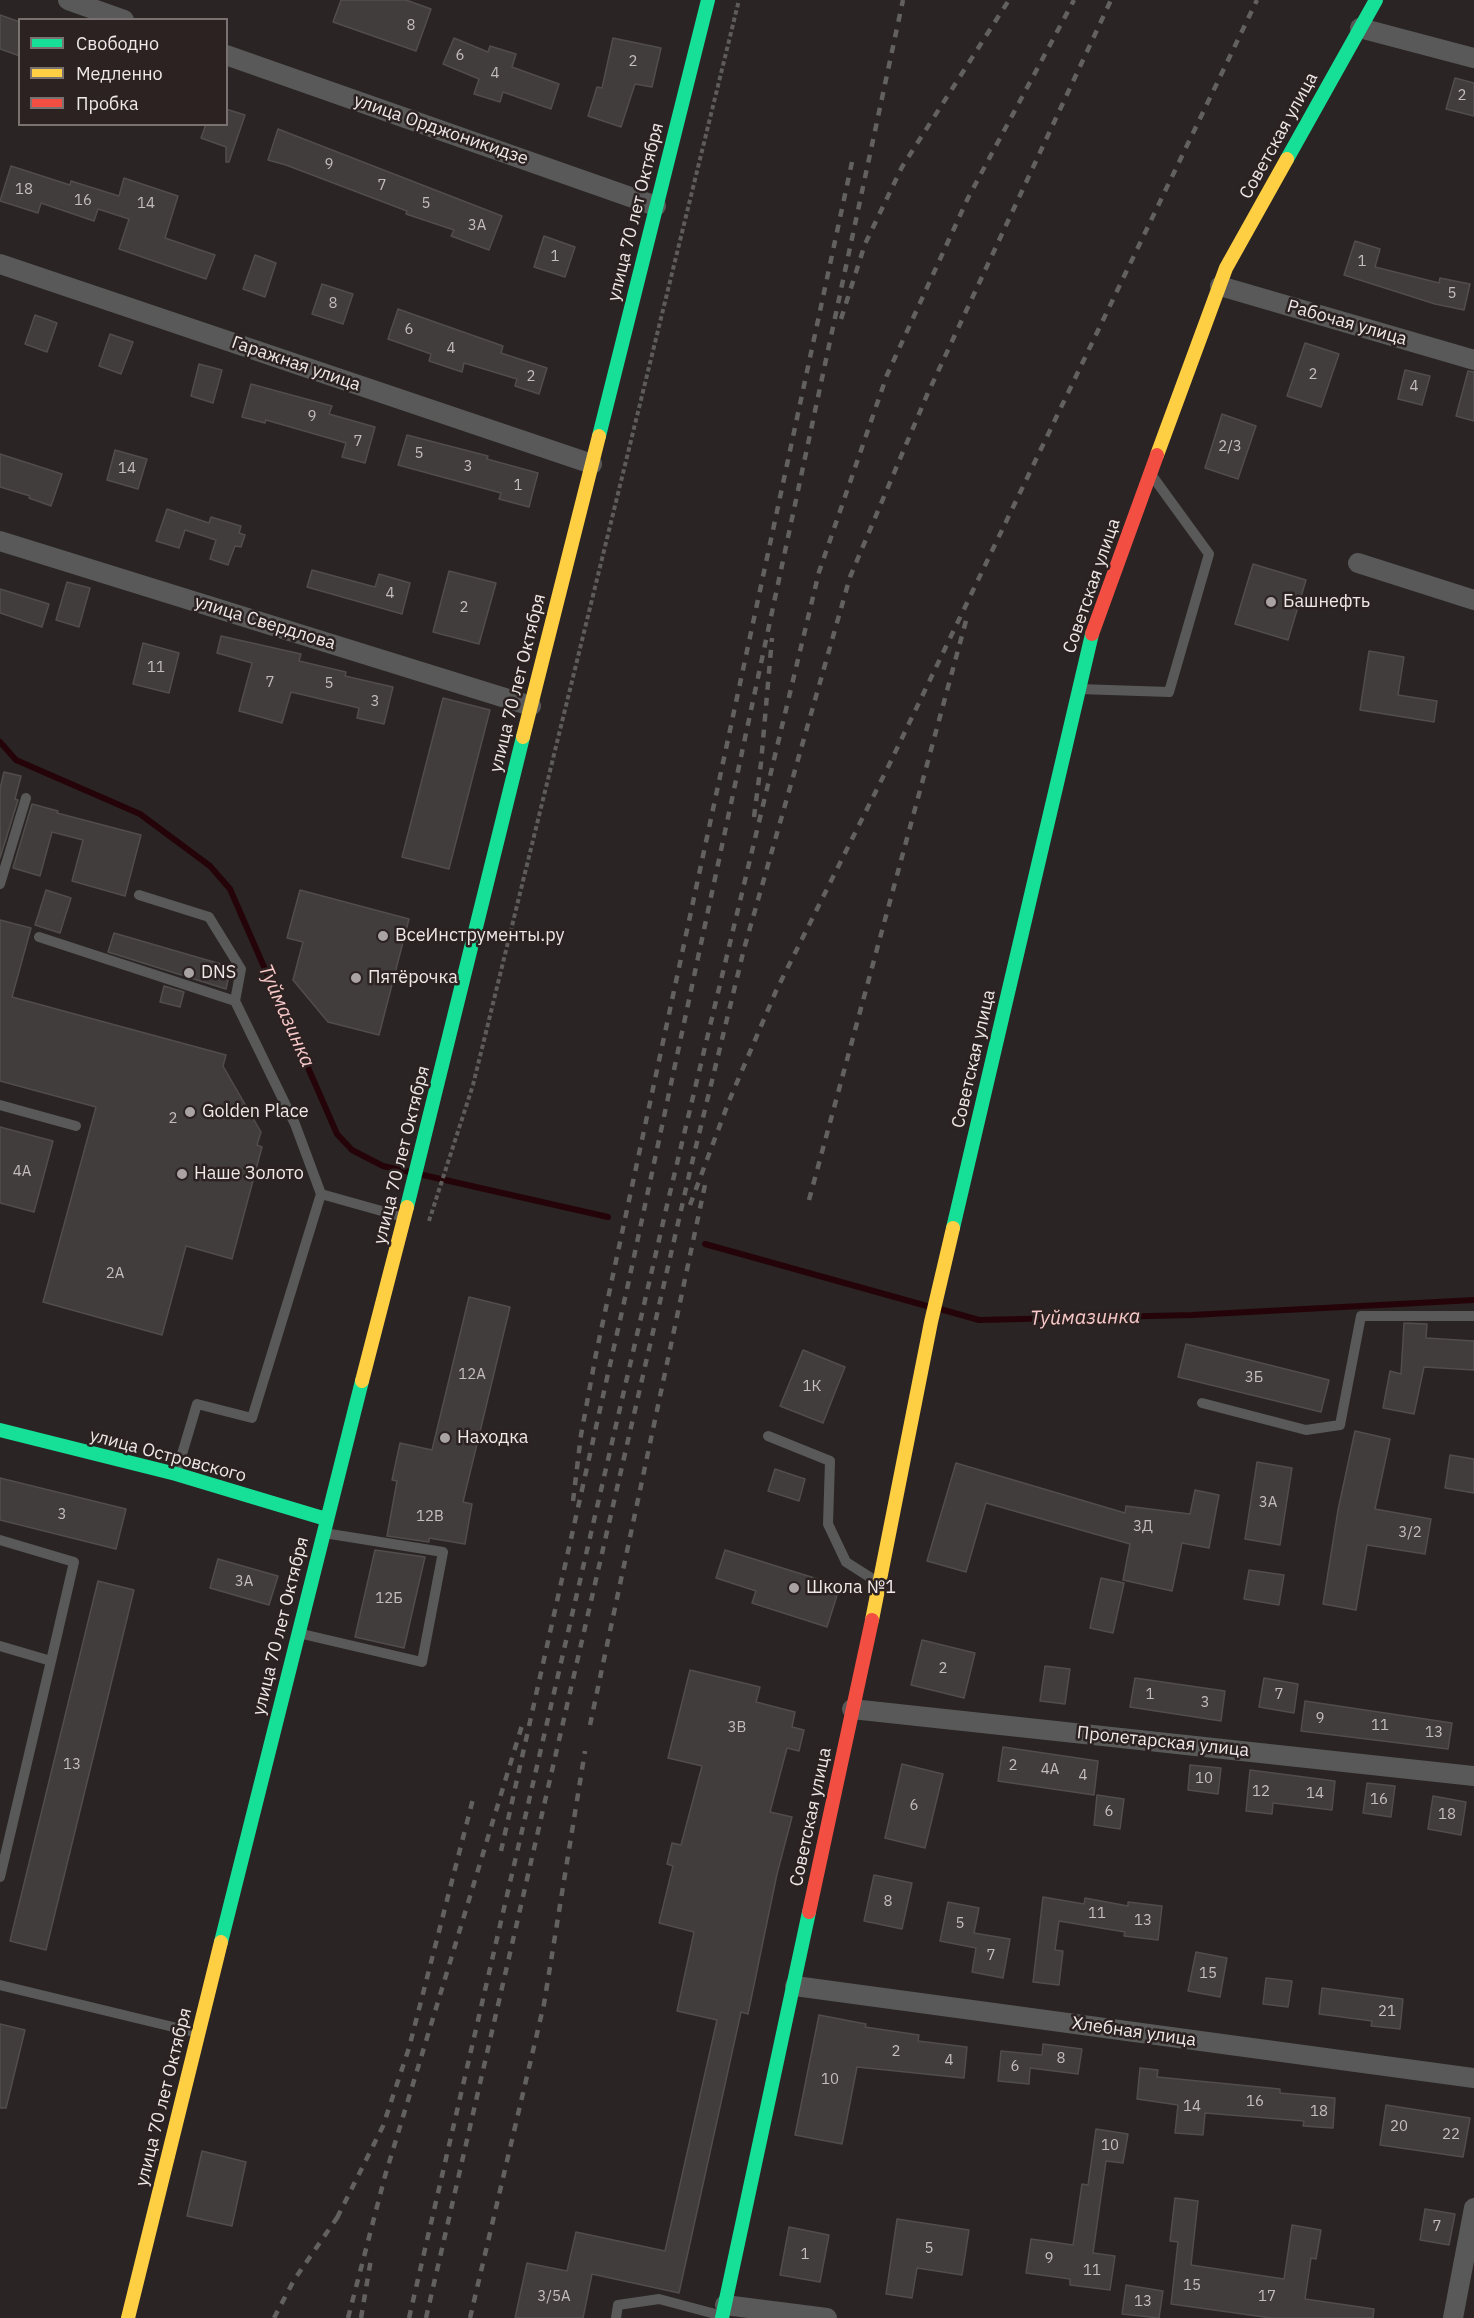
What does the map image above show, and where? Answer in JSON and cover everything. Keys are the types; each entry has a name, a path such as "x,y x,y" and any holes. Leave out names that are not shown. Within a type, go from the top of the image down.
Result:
{"street":[{"path":"68,0 118,18"},
{"name":"улица 70 лет Октября","path":"128,2318 324,1526 425,1139 708,0"},
{"name":"Советская улица","path":"723,2313 880,1584 937,1294 1089,642 1226,268 1376,0"},
{"path":"1360,28 1474,58"},
{"name":"улица Орджоникидзе","path":"228,56 656,206"},
{"name":"Гаражная улица","path":"0,264 592,464"},
{"name":"Рабочая улица","path":"1220,286 1474,360"},
{"name":"улица Свердлова","path":"0,541 531,706"},
{"path":"1358,563 1474,600"},
{"name":"улица Островского","path":"0,1430 176,1474 324,1526"},
{"name":"Пролетарская улица","path":"852,1709 1474,1776"},
{"name":"Хлебная улица","path":"795,1986 1474,2078"},
{"path":"1453,2318 1474,2208"},
{"path":"723,2313 826,2318"}],"lane":[{"path":"1078,689 1169,692 1209,554 1150,474"},
{"path":"0,884 26,798"},
{"path":"139,895 209,917 241,969 235,1001 296,1124 321,1194 252,1418 197,1404 176,1474"},
{"path":"39,937 235,1001"},
{"path":"0,1105 76,1126"},
{"path":"321,1194 405,1218"},
{"path":"1202,1403 1306,1430 1340,1425 1361,1316 1474,1316"},
{"path":"768,1436 830,1461 828,1524 846,1562 880,1584"},
{"path":"298,1633 422,1662 443,1552 324,1526"},
{"path":"0,1540 74,1562 51,1661 4,1838 0,1877"},
{"path":"0,1646 51,1661"},
{"path":"0,1985 199,2033"},
{"path":"616,2318 618,2305 659,2299 723,2313"}],"path":[{"path":"426,1231 473,1084 739,0"}],"building":[{"path":"341,0 406,0 431,9 416,51 333,22"},
{"path":"0,15 18,21 18,55 0,49"},
{"path":"454,38 488,52 490,46 516,54 512,67 559,84 551,109 503,92 500,102 474,94 479,79 443,64"},
{"path":"613,38 661,48 652,87 635,84 621,127 588,116 597,87 602,88"},
{"path":"1455,78 1474,83 1474,116 1446,109"},
{"path":"228,110 245,115 229,162 226,162 226,147 201,138 205,126 228,126"},
{"path":"278,129 502,216 489,250 451,236 454,230 406,214 407,211 268,160"},
{"path":"11,166 70,185 71,181 119,196 124,178 178,196 165,238 215,255 206,279 119,249 129,219 98,209 94,221 41,203 38,213 0,201"},
{"path":"544,236 575,247 565,277 534,267"},
{"path":"1355,241 1380,249 1375,267 1439,283 1440,278 1470,284 1464,310 1435,304 1344,275"},
{"path":"255,255 276,263 265,297 243,289"},
{"path":"322,284 353,294 343,324 312,314"},
{"path":"398,309 503,346 501,353 547,368 539,394 515,386 517,379 464,363 462,372 429,361 431,354 388,339"},
{"path":"35,315 57,323 47,352 25,344"},
{"path":"110,334 133,342 121,374 99,366"},
{"path":"1305,343 1339,354 1321,407 1287,396"},
{"path":"199,364 222,370 213,403 191,396"},
{"path":"1405,370 1430,376 1422,405 1398,399"},
{"path":"1468,371 1474,372 1474,421 1456,416"},
{"path":"251,384 332,406 329,414 375,427 365,463 342,457 346,443 266,420 265,423 242,417"},
{"path":"1222,414 1256,426 1238,479 1205,468"},
{"path":"407,435 488,456 487,459 538,473 529,507 499,499 501,493 398,465"},
{"path":"115,450 147,459 138,489 107,480"},
{"path":"0,454 62,474 51,506 29,498 30,496 0,487"},
{"path":"167,509 209,523 211,517 241,526 239,533 245,535 241,547 235,546 228,565 210,559 216,540 185,530 179,548 156,541"},
{"name":"Башнефть","path":"1253,564 1306,580 1288,640 1235,624"},
{"path":"312,570 375,587 379,574 410,583 402,614 307,587"},
{"path":"449,571 496,583 479,644 433,632"},
{"path":"67,582 90,588 79,627 56,620"},
{"path":"0,589 49,604 42,627 0,613"},
{"path":"221,636 301,654 299,661 346,672 345,676 393,687 384,724 357,718 359,708 291,692 282,723 239,711 252,663 217,653"},
{"path":"143,643 179,653 169,693 133,684"},
{"path":"1369,651 1404,657 1398,695 1437,701 1434,722 1360,710"},
{"path":"443,698 490,710 449,869 402,857"},
{"path":"4,772 21,776 15,799 18,800 0,858 0,789"},
{"path":"32,804 58,811 57,813 141,835 125,896 72,881 83,840 52,832 40,876 13,868"},
{"path":"46,890 71,898 60,933 35,925"},
{"path":"300,890 409,919 379,1035 328,1022 293,980 303,942 287,938"},
{"path":"0,920 31,928 12,997 226,1055 223,1066 261,1132 257,1145 262,1147 232,1259 186,1246 162,1335 43,1302 96,1107 0,1081"},
{"path":"114,933 231,967 226,989 108,952"},
{"path":"164,986 184,992 180,1007 160,1002"},
{"path":"0,1127 53,1141 34,1212 0,1203"},
{"path":"469,1297 510,1307 463,1502 472,1504 465,1544 429,1538 429,1542 387,1536 397,1481 392,1480 400,1443 432,1450"},
{"path":"1404,1323 1427,1324 1426,1338 1474,1341 1474,1370 1424,1367 1414,1414 1383,1408 1390,1371 1401,1374"},
{"path":"1186,1344 1329,1380 1321,1412 1178,1377"},
{"path":"803,1350 845,1367 823,1423 780,1406"},
{"path":"1355,1431 1390,1439 1375,1509 1431,1519 1425,1554 1367,1545 1356,1610 1323,1604 1338,1510"},
{"path":"1450,1455 1474,1459 1474,1493 1445,1488"},
{"path":"1257,1462 1292,1468 1280,1545 1245,1539"},
{"path":"956,1463 1125,1513 1126,1506 1190,1514 1195,1490 1219,1495 1209,1548 1182,1543 1172,1591 1123,1580 1130,1544 986,1503 966,1572 927,1561"},
{"path":"775,1469 805,1479 799,1501 768,1491"},
{"path":"0,1478 126,1509 116,1549 0,1520"},
{"path":"375,1550 425,1557 404,1648 355,1637"},
{"name":"Школа №1","path":"725,1550 840,1586 827,1627 752,1603 756,1591 716,1578"},
{"path":"218,1559 278,1576 269,1605 210,1588"},
{"path":"1249,1570 1284,1575 1279,1605 1244,1599"},
{"path":"1101,1578 1124,1583 1113,1633 1090,1628"},
{"path":"98,1581 134,1590 46,1950 10,1941"},
{"path":"922,1640 975,1653 964,1698 911,1685"},
{"path":"1045,1666 1070,1669 1065,1704 1040,1701"},
{"path":"690,1670 760,1687 756,1702 795,1712 792,1727 804,1730 799,1751 787,1748 770,1812 792,1817 777,1874 748,2014 741,2012 679,2293 592,2274 583,2318 515,2318 527,2263 567,2271 576,2232 665,2251 717,2020 677,2011 694,1932 659,1923 673,1866 667,1864 672,1843 681,1845 702,1766 668,1758"},
{"path":"1135,1678 1225,1691 1221,1721 1130,1707"},
{"path":"1264,1678 1298,1684 1294,1713 1259,1707"},
{"path":"1305,1701 1452,1723 1448,1749 1301,1731"},
{"path":"1003,1747 1098,1761 1094,1795 998,1781"},
{"path":"902,1764 943,1774 925,1848 885,1838"},
{"path":"1190,1765 1221,1768 1218,1794 1188,1790"},
{"path":"1250,1770 1335,1781 1332,1810 1273,1803 1272,1814 1246,1811"},
{"path":"1367,1783 1395,1786 1391,1817 1363,1813"},
{"path":"1097,1795 1124,1799 1120,1829 1094,1825"},
{"path":"1433,1796 1466,1802 1461,1835 1428,1829"},
{"path":"874,1875 912,1883 902,1929 864,1921"},
{"path":"1043,1897 1084,1904 1085,1898 1128,1906 1128,1902 1162,1906 1158,1940 1124,1936 1125,1932 1059,1921 1055,1950 1063,1951 1059,1985 1033,1982"},
{"path":"948,1902 979,1908 974,1933 1010,1939 1003,1978 972,1972 976,1948 940,1941"},
{"path":"1196,1952 1227,1958 1220,1997 1188,1991"},
{"path":"1266,1978 1292,1981 1288,2007 1263,2004"},
{"path":"1322,1988 1403,1999 1400,2029 1371,2026 1372,2021 1319,2014"},
{"path":"819,2015 866,2024 865,2027 919,2035 918,2041 967,2047 964,2078 857,2067 842,2144 795,2135"},
{"path":"0,2024 25,2030 6,2108 0,2108"},
{"path":"1043,2044 1082,2049 1078,2074 1030,2068 1029,2084 998,2081 1001,2051 1042,2055"},
{"path":"1140,2068 1158,2070 1157,2077 1280,2089 1280,2093 1335,2098 1333,2128 1303,2126 1304,2121 1205,2113 1203,2135 1175,2133 1178,2105 1137,2099"},
{"path":"1386,2105 1470,2118 1463,2157 1380,2145"},
{"path":"1096,2129 1128,2134 1123,2163 1106,2161 1093,2253 1115,2256 1110,2290 1070,2285 1070,2279 1026,2273 1031,2239 1073,2245 1082,2184 1088,2185"},
{"path":"202,2151 246,2162 232,2226 187,2216"},
{"path":"1175,2198 1198,2201 1191,2265 1284,2279 1292,2225 1321,2230 1316,2259 1311,2258 1305,2299 1374,2309 1373,2318 1271,2318 1171,2304 1178,2242 1170,2241"},
{"path":"1425,2209 1455,2214 1449,2245 1420,2240"},
{"path":"897,2219 969,2230 962,2275 917,2268 912,2298 886,2294"},
{"path":"789,2227 829,2235 820,2282 780,2275"},
{"path":"1126,2285 1163,2291 1159,2318 1122,2314"}],"waterway":[{"name":"Туймазинка","path":"0,742 16,760 140,814 210,866 230,889 337,1134 352,1150 383,1166 410,1172"},
{"name":"Туймазинка","path":"423,1175 608,1217"},
{"name":"Туймазинка","path":"705,1244 927,1306"},
{"name":"Туймазинка","path":"940,1309 979,1320 1192,1315 1474,1300"}],"railway":[{"path":"501,1851 629,1280 903,0"},
{"path":"841,319 865,244 902,167 1009,0"},
{"path":"409,2318 668,1201 819,572 887,375 968,198 1074,0"},
{"path":"426,2318 690,1171 744,949 850,577 927,395 1111,0"},
{"path":"690,1205 729,1101 776,991 889,765 1257,0"},
{"path":"573,1501 581,1435 596,1354 852,162"},
{"path":"809,1200 967,617"},
{"path":"754,817 772,638"},
{"path":"590,1725 705,1185"},
{"path":"348,2318 385,2176 523,1722"},
{"path":"470,2318 544,2004 585,1751"},
{"path":"337,2218 383,2126 409,2048 474,1795"},
{"path":"274,2318 294,2280 341,2212"},
{"path":"361,2318 371,2259"}],"traffic: fast":[{"path":"599,436 708,0"},
{"path":"1287,159 1376,0"},
{"path":"953,1228 1092,634"},
{"path":"407,1207 523,737"},
{"path":"221,1942 362,1381"},
{"path":"0,1430 176,1474 326,1519"},
{"path":"722,2318 809,1912"}],"traffic: slow":[{"path":"1157,455 1226,268 1287,159"},
{"path":"523,737 599,436"},
{"path":"362,1381 407,1207"},
{"path":"872,1620 931,1322 953,1228"},
{"path":"128,2318 221,1942"}],"traffic: jam":[{"path":"1092,634 1157,455"},
{"path":"809,1912 872,1620"}],"place":[{"name":"Башнефть","path":"1271,602"},
{"name":"ВсеИнструменты.ру","path":"383,936"},
{"name":"DNS","path":"189,973"},
{"name":"Пятёрочка","path":"356,978"},
{"name":"Golden Place","path":"190,1112"},
{"name":"Наше Золото","path":"182,1174"},
{"name":"Находка","path":"445,1438"},
{"name":"Школа №1","path":"794,1588"}]}
